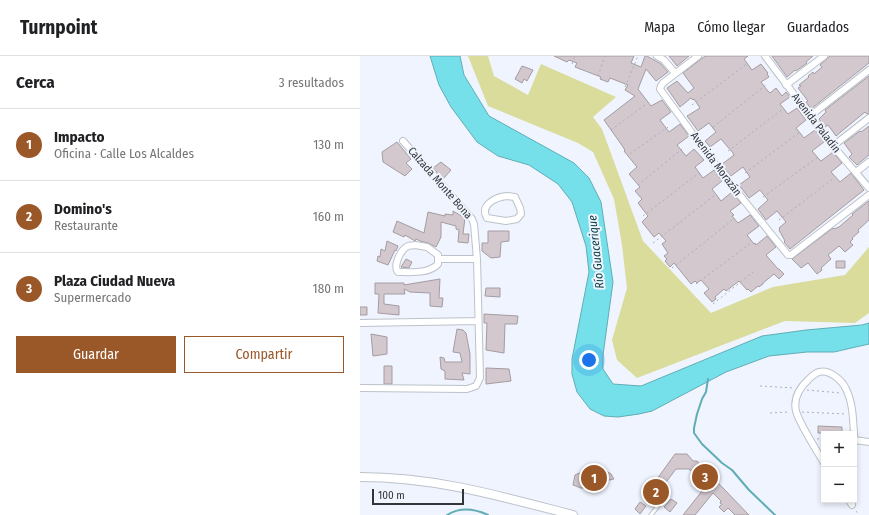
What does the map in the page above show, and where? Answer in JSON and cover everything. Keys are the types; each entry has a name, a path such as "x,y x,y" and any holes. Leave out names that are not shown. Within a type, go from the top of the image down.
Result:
{"main road":[{"path":"360,477 384,477 436,482 471,489 572,515"}],"street":[{"path":"657,56 664,60 675,73 698,56"},
{"name":"Avenida Paladín","path":"765,56 833,146 869,188"},
{"path":"786,85 824,56"},
{"path":"810,116 869,70"},
{"name":"Avenida Morazán","path":"675,73 661,86 660,89 713,162 788,255 791,255 869,195"},
{"path":"833,146 869,118"},
{"name":"Calzada Monte Bona","path":"360,388 467,390 476,386 480,378 476,230 472,219 403,141"},
{"path":"856,172 869,162"},
{"path":"499,197 515,197 521,214 517,219 506,221 487,218 485,215 486,206 490,201 499,197"},
{"path":"472,219 485,215"},
{"path":"415,245 426,247 438,255 439,259 438,264 434,269 416,272 398,272 396,269 396,264 408,246 415,245"},
{"path":"439,259 477,259"},
{"path":"360,323 478,321"},
{"path":"821,457 796,411 796,397 799,390 818,372 830,373 846,388 853,414 854,431"},
{"path":"857,440 869,442"}],"lane":[{"path":"653,514 658,506"}],"path":[{"path":"572,64 575,56"},
{"path":"598,76 605,56"},
{"path":"625,87 638,56"},
{"path":"692,104 748,63"},
{"path":"713,127 766,85"},
{"path":"611,130 645,105"},
{"path":"728,150 784,108"},
{"path":"630,154 668,127"},
{"path":"745,173 800,132"},
{"path":"638,185 682,149"},
{"path":"763,197 818,157"},
{"path":"642,216 700,173"},
{"path":"780,220 834,178"},
{"path":"653,243 714,196"},
{"path":"672,268 735,218"},
{"path":"696,284 751,243"},
{"path":"713,304 753,272"},
{"path":"770,413 796,411 853,414"},
{"path":"811,439 821,438"}],"green space":[{"path":"468,56 488,56 494,76 528,95 541,64 616,97 593,117 602,129 643,241 711,313 773,287 845,275 869,247 869,313 855,323 785,321 637,378 617,360 612,340 627,288 622,245 614,199 593,152 578,143 488,106"}],"water":[{"name":"Río Guacerique","path":"430,56 460,56 464,75 489,116 574,163 589,178 601,202 613,282 603,355 603,369 613,384 641,386 762,336 869,323 869,344 834,352 807,352 769,356 726,372 652,411 618,417 604,416 590,409 577,392 572,374 572,359 589,272 586,246 572,202 558,184 529,165 498,156 477,142 451,107 439,85"}],"building":[{"path":"554,56 634,56 631,63 641,67 645,56 647,56 661,64 668,72 656,81 646,69 638,89 651,106 662,100 671,112 660,120 669,132 680,124 689,136 677,145 686,156 694,149 704,160 695,167 703,178 714,170 722,181 712,189 721,201 732,192 741,203 730,211 734,215 732,216 738,223 750,215 759,226 747,235 756,245 767,236 776,247 766,255 784,274 779,279 774,274 751,292 748,289 747,290 739,281 726,291 724,289 712,302 704,293 709,289 701,280 697,283 695,281 691,284 674,263 670,267 665,261 667,259 664,256 668,253 662,244 666,241 659,233 654,237 642,222 648,216 638,203 642,199 635,191 640,187 629,174 637,167 624,151 625,150 604,120 635,96 625,90 628,85 610,78 608,82 600,79 601,77 575,67 577,63 569,60 567,62"},
{"path":"669,56 689,56 677,66"},
{"path":"705,56 748,56 744,59 752,70 761,64 768,73 767,74 769,77 761,82 767,90 770,93 776,88 782,96 786,92 790,97 780,104 788,114 797,108 806,120 796,128 804,138 815,130 824,142 812,151 821,161 833,152 842,163 831,172 840,182 851,173 864,190 790,249 784,242 785,241 779,230 779,228 786,222 777,211 766,220 758,209 768,200 760,190 749,198 739,185 750,177 743,167 731,176 721,165 734,155 733,153 721,139 710,147 705,141 716,132 709,123 698,131 687,116 700,108 694,99 693,100 691,98 680,107 667,88 677,81 688,93 694,88 683,73"},
{"path":"772,56 813,56 806,62 807,63 787,77"},
{"path":"830,56 869,56 869,63 811,109 806,102 808,101 798,88 801,86 799,85 813,72 814,74 822,67 820,65"},
{"path":"522,66 533,70 527,81 524,79 522,83 515,79"},
{"path":"869,76 869,114 865,112 836,136 828,125 825,127 819,119 826,112 825,110"},
{"path":"869,126 869,155 857,165 849,157 852,154 844,143"},
{"path":"397,142 411,159 406,163 412,169 405,176 383,162 382,152"},
{"path":"441,162 451,170 443,179 433,168"},
{"path":"869,201 869,220 852,238 853,239 850,242 853,245 845,252 839,246 828,255 831,259 817,274 808,263 801,268 792,259 833,228 839,227 853,215 852,214"},
{"path":"453,211 465,218 463,234 469,234 468,243 458,242 459,230 456,229 456,226 441,222 441,237 436,247 416,239 415,241 405,235 404,237 393,232 397,221 424,233 428,212 445,216 445,214 453,215"},
{"path":"488,231 509,231 509,241 501,242 500,257 491,258 482,251 482,243 488,243"},
{"path":"387,241 398,246 388,265 377,261 378,256 380,257 381,249 385,251"},
{"path":"406,259 412,262 409,268 401,267"},
{"path":"836,261 845,261 845,268 836,268"},
{"path":"440,279 439,298 443,298 442,307 430,306 430,293 410,292 404,289 405,294 384,294 384,304 399,306 399,315 378,313 379,294 375,294 375,283 404,283 404,285"},
{"path":"486,288 500,288 500,297 485,296"},
{"path":"360,307 367,307 367,315 360,315"},
{"path":"484,314 518,316 517,324 505,324 504,353 486,350 487,323 484,323"},
{"path":"457,329 463,330 466,333 470,354 470,374 462,373 464,380 445,379 445,371 441,369 440,357 444,358 445,362 462,362 460,353 453,352"},
{"path":"371,334 387,337 387,354 373,356"},
{"path":"384,366 392,366 392,384 384,384"},
{"path":"486,368 509,369 511,381 486,384"},
{"path":"818,426 842,427 842,431 821,431 821,433 818,433"},
{"path":"675,454 687,454 693,461 697,461 749,515 735,515 728,508 724,512 719,507 722,504 720,503 721,501 713,493 695,515 683,515 706,486 689,469 676,469 654,498 647,493"},
{"path":"604,470 611,474 614,479 605,481 606,483 602,484 604,486 595,488 581,488 573,485 575,475 582,472 604,474"},
{"path":"671,499 677,503 670,512 664,507"},
{"path":"640,502 646,506 640,514 635,509"}],"waterway":[{"path":"708,379 706,392 697,414 694,433 702,444 722,463 732,470 749,490 775,515"},
{"path":"447,515 452,512 462,510 478,511 488,515"}],"place":[{"name":"Plaza Ciudad Nueva","path":"705,477"},
{"name":"Impacto","path":"594,478"},
{"name":"Domino's","path":"656,492"}]}
